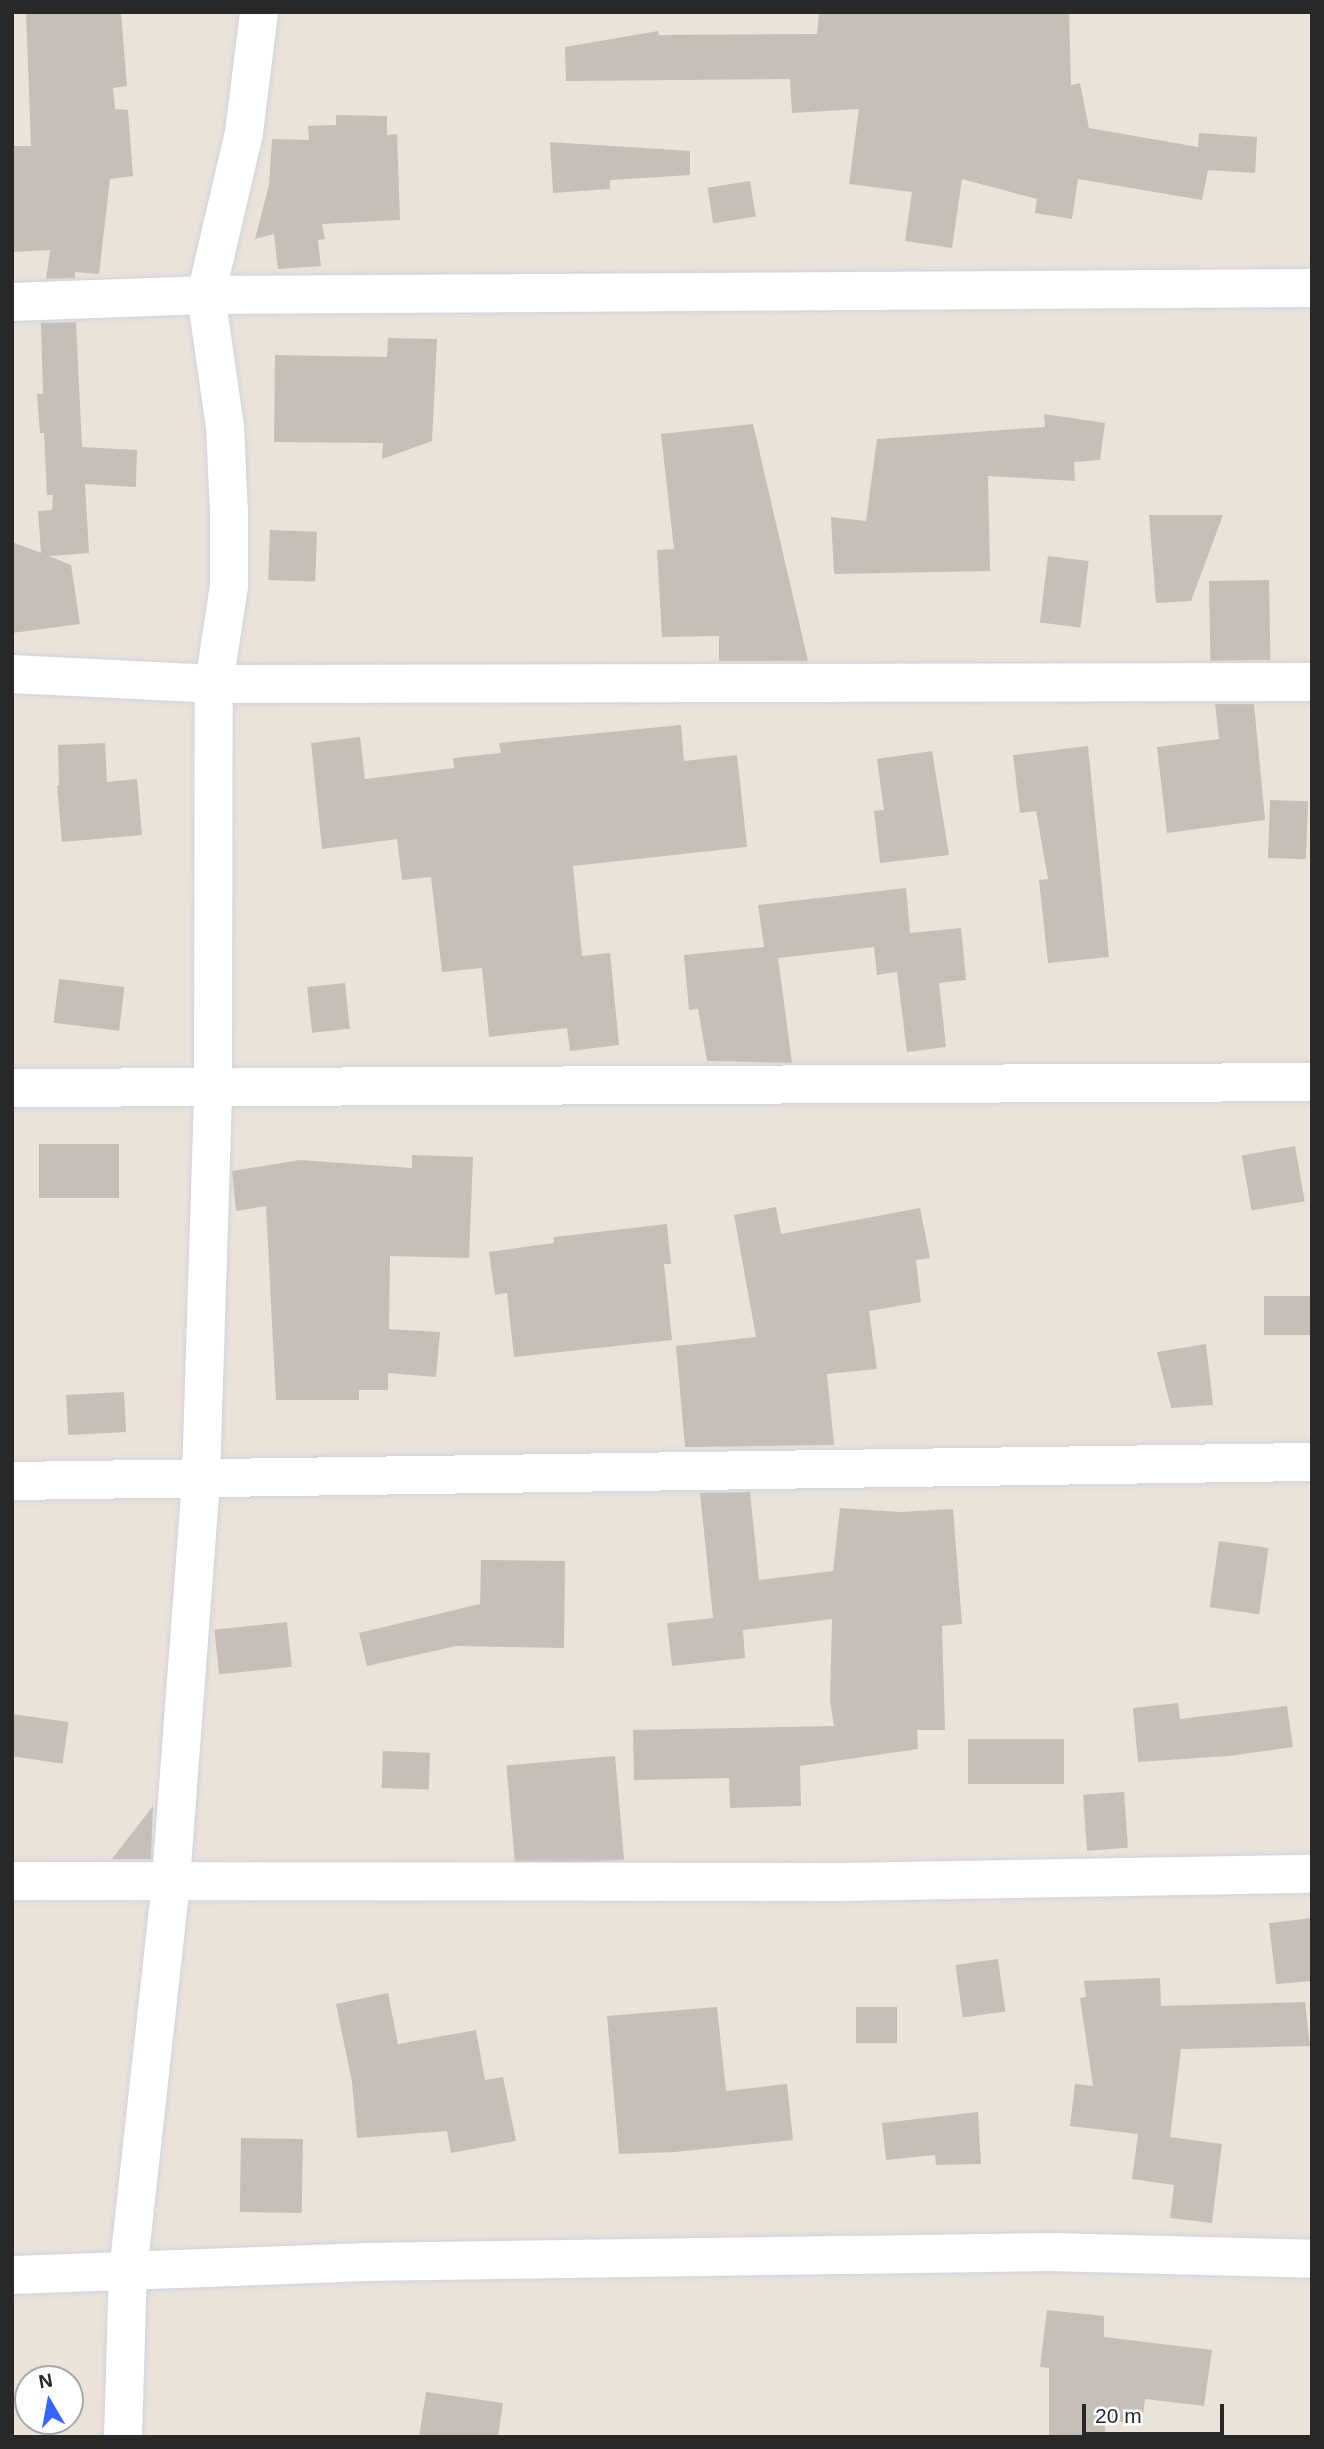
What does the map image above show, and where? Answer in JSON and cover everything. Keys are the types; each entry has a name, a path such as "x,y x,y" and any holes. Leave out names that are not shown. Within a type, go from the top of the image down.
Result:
{"street":[{"path":"123,2437 128,2272 171,1880 201,1478 213,1087 214,684 229,586 225,427 206,295 244,133 259,12"},
{"path":"12,302 206,295 1312,288"},
{"path":"12,674 214,684 1312,682"},
{"path":"12,1088 1312,1082"},
{"path":"12,1481 1312,1462"},
{"path":"12,1881 839,1882 1312,1874"},
{"path":"12,2275 363,2262 1050,2252 1312,2259"}],"building":[{"path":"26,12 121,12 127,86 113,88 115,109 128,110 133,176 110,179 99,274 75,272 75,278 46,279 50,250 12,252 12,146 31,146"},
{"path":"819,12 1069,12 1071,85 1080,83 1089,128 1198,147 1199,133 1257,137 1255,173 1208,170 1202,200 1078,179 1072,219 1035,213 1037,199 962,179 952,248 905,241 912,192 849,184 859,109 792,113 790,79 566,81 565,47 658,31 659,35 817,34"},
{"path":"336,115 387,116 387,135 397,134 400,220 322,224 325,239 318,240 321,266 278,269 274,234 255,239 269,185 272,139 309,140 308,126 336,125"},
{"path":"550,142 690,151 690,175 610,180 610,189 553,193"},
{"path":"750,181 756,217 713,223 708,188"},
{"path":"76,322 82,447 137,450 136,487 85,484 89,553 49,556 71,565 80,624 12,633 12,542 41,553 38,511 52,510 53,495 47,495 44,433 40,433 37,394 43,394 41,323"},
{"path":"388,338 437,339 432,441 382,459 383,443 274,442 275,355 387,357"},
{"path":"1044,414 1105,423 1100,460 1074,462 1075,481 988,476 990,571 834,574 831,517 866,521 877,439 1045,427"},
{"path":"753,424 808,661 719,661 719,636 662,637 657,550 674,549 661,434"},
{"path":"1149,515 1223,515 1191,601 1156,603"},
{"path":"270,530 317,532 315,582 268,580"},
{"path":"1048,556 1089,561 1081,627 1040,623"},
{"path":"1269,580 1270,660 1210,661 1209,581"},
{"path":"1215,704 1254,704 1265,820 1167,833 1157,747 1219,739"},
{"path":"681,725 684,761 737,755 747,847 573,866 582,956 610,953 619,1045 570,1051 567,1028 489,1037 482,968 442,972 431,877 402,880 397,839 322,849 311,743 360,737 365,779 454,768 453,758 501,753 499,743"},
{"path":"105,743 107,782 137,779 142,835 62,842 57,786 58,745"},
{"path":"1088,746 1109,957 1048,963 1039,880 1048,879 1036,811 1020,813 1013,755"},
{"path":"932,751 949,855 880,863 874,811 884,810 877,759"},
{"path":"1270,800 1308,801 1306,859 1268,858"},
{"path":"906,888 910,933 961,928 966,980 939,983 946,1047 907,1052 897,972 877,975 874,947 778,958 792,1063 707,1061 698,1009 689,1010 684,955 764,947 758,905"},
{"path":"59,979 125,987 119,1031 54,1023"},
{"path":"345,983 350,1029 312,1033 307,987"},
{"path":"39,1144 119,1144 119,1198 39,1198"},
{"path":"1295,1146 1305,1201 1252,1211 1242,1155"},
{"path":"412,1155 473,1157 469,1258 390,1256 389,1329 440,1332 436,1377 388,1373 388,1390 359,1390 359,1400 276,1400 266,1206 236,1211 232,1171 300,1160 412,1168"},
{"path":"776,1207 781,1234 920,1208 930,1258 916,1260 921,1302 869,1311 877,1369 827,1374 834,1445 685,1447 676,1346 756,1337 734,1215"},
{"path":"667,1224 671,1264 664,1264 672,1340 514,1357 507,1293 495,1295 489,1252 554,1243 554,1237"},
{"path":"1264,1296 1312,1296 1312,1335 1264,1335"},
{"path":"1206,1344 1213,1405 1171,1408 1157,1352"},
{"path":"124,1392 126,1432 68,1435 66,1395"},
{"path":"750,1492 759,1580 833,1571 840,1508 901,1512 953,1509 962,1624 942,1626 945,1730 917,1730 918,1749 800,1766 801,1806 730,1808 729,1778 634,1780 633,1730 834,1726 830,1702 832,1619 743,1630 745,1658 672,1666 667,1623 713,1618 700,1493"},
{"path":"1219,1541 1269,1548 1259,1614 1210,1607"},
{"path":"481,1560 565,1561 564,1648 456,1646 367,1666 359,1633 480,1604"},
{"path":"287,1622 292,1667 219,1674 214,1630"},
{"path":"1178,1703 1180,1719 1287,1706 1293,1747 1228,1756 1138,1762 1133,1708"},
{"path":"12,1714 68,1722 63,1764 12,1756"},
{"path":"968,1739 1064,1739 1064,1784 968,1784"},
{"path":"383,1751 430,1753 429,1790 382,1788"},
{"path":"615,1756 624,1860 515,1869 506,1765"},
{"path":"1124,1792 1128,1848 1087,1851 1083,1795"},
{"path":"153,1806 151,1859 112,1859"},
{"path":"1312,1918 1312,1981 1276,1984 1269,1923"},
{"path":"998,1959 1005,2011 963,2017 955,1965"},
{"path":"1160,1978 1161,2006 1305,2002 1310,2046 1181,2049 1170,2137 1222,2144 1212,2223 1170,2218 1174,2185 1132,2179 1138,2134 1070,2126 1075,2084 1093,2086 1080,1998 1086,1997 1084,1981"},
{"path":"388,1993 398,2044 476,2030 485,2080 503,2077 516,2141 451,2153 447,2131 357,2138 352,2082 336,2004"},
{"path":"717,2007 726,2091 787,2084 793,2140 675,2152 619,2154 607,2016"},
{"path":"856,2007 897,2007 897,2043 856,2043"},
{"path":"978,2112 981,2164 936,2165 935,2155 886,2160 882,2123"},
{"path":"241,2138 303,2139 302,2213 240,2212"},
{"path":"1047,2310 1104,2316 1104,2337 1212,2350 1204,2406 1145,2399 1142,2424 1105,2420 1105,2436 1049,2437 1049,2368 1040,2367"},
{"path":"426,2392 503,2403 498,2437 419,2437"}]}
